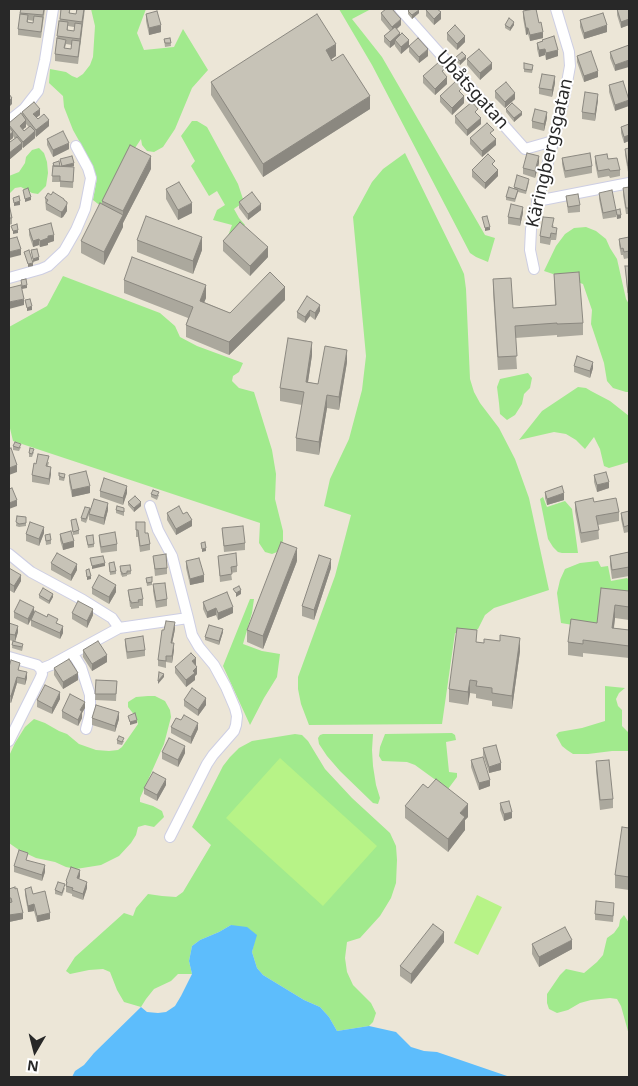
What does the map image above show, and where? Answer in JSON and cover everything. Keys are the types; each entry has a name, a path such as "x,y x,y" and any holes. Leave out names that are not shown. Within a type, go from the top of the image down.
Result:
{"street":[{"path":"9,121 24,109 38,91 53,9"},
{"name":"Ubåtsgatan","path":"400,9 525,149 553,141"},
{"name":"Käringbergsgatan","path":"534,269 530,250 530,229 564,98 570,66 569,52 556,9"},
{"path":"9,278 48,266 64,251 76,230 85,209 91,178 88,168 76,146"},
{"path":"537,201 629,183"},
{"path":"150,506 158,530 170,551 192,635 214,665 226,687 235,708 237,720 234,731 207,764 170,837"},
{"path":"9,554 31,572 112,618 119,628"},
{"path":"41,669 51,666 119,628 188,618"},
{"path":"73,654 81,667 90,696 90,714 86,729"},
{"path":"9,656 37,665 41,669 42,674 9,741"}],"green space":[{"path":"91,9 146,9 137,33 144,50 174,47 183,29 208,70 192,88 175,129 163,147 154,152 147,151 142,145 141,139 127,160 102,207 93,200 97,178 73,130 64,107 63,96 49,83 50,69 66,72 77,78 90,65 93,57 95,26"},
{"path":"339,9 371,9 352,19 382,57 485,235 495,238 488,262 470,253 372,65"},
{"path":"192,121 197,121 207,127 238,184 244,202 234,209 245,225 227,245 225,244 232,225 213,220 217,210 225,205 217,191 209,196 191,166 195,161 181,136"},
{"path":"39,148 44,153 47,162 46,186 38,194 21,187 15,188 9,194 9,176 19,172 25,163 26,157 32,150"},
{"path":"405,153 464,274 470,379 480,403 499,428 515,459 529,498 549,590 494,608 485,615 478,629 470,635 455,633 442,724 309,725 301,704 298,677 335,576 351,515 324,506 330,479 349,439 362,390 366,356 353,217 372,182 383,169"},
{"path":"586,227 596,231 606,239 617,259 626,299 629,304 629,392 613,388 607,381 604,363 591,324 592,310 583,284 544,271 556,246 565,234 574,228"},
{"path":"63,276 160,313 175,326 180,337 197,346 243,363 239,372 233,376 232,381 239,388 254,392 272,450 276,474 275,499 283,531 283,541 277,552 272,554 265,552 259,543 260,523 13,441 9,424 9,327 47,306"},
{"path":"528,373 532,378 530,388 524,394 522,404 515,415 507,420 500,414 497,387 500,379"},
{"path":"578,387 586,388 610,401 629,416 629,462 609,468 604,466 600,449 594,437 585,449 566,434 554,432 519,440 542,411"},
{"path":"543,497 547,507 565,501 572,509 578,553 558,552 548,539 540,499"},
{"path":"598,561 601,567 608,566 611,581 627,578 629,580 629,604 597,629 561,623 557,593 565,569 580,563"},
{"path":"250,599 254,599 252,613 243,644 262,651 280,654 277,677 250,725 223,666"},
{"path":"605,686 625,688 616,699 618,706 622,710 622,726 629,733 629,751 573,754 562,746 556,735 559,732 605,721"},
{"path":"155,696 165,701 170,710 171,717 164,744 140,798 140,802 162,811 164,817 154,827 145,825 138,827 131,843 119,856 101,865 76,869 66,867 55,862 36,858 9,843 9,756 25,727 34,719 67,734 79,744 96,750 118,750 138,724 136,717 128,707 128,702 136,697"},
{"path":"452,733 455,735 456,740 446,742 449,772 457,773 457,777 448,789 415,765 407,762 382,761 379,756 385,734"},
{"path":"295,734 302,735 308,741 325,769 352,798 390,833 396,846 396,883 391,898 380,916 360,938 347,942 345,958 347,972 353,985 371,1003 376,1013 373,1022 369,1026 337,1031 329,1017 320,1007 304,1000 263,975 257,968 252,952 256,935 231,925 192,946 189,961 192,974 178,974 171,981 154,989 141,1007 124,1002 110,972 103,969 70,974 66,971 75,957 124,913 133,916 136,908 148,894 176,897 183,892 211,845 192,827 223,766 230,757 239,748 252,741"},
{"path":"323,734 373,734 373,766 380,798 378,804 373,803 327,756 319,744 318,738"},
{"path":"280,758 377,846 323,906 226,818"},
{"path":"477,895 502,907 478,955 454,943"},
{"path":"624,915 629,923 629,1035 621,1006 617,999 591,1000 557,1013 549,1009 547,994 560,975 566,969 584,973 597,962 603,955 607,938 614,933"}],"water":[{"path":"231,925 247,927 257,935 252,952 257,968 263,975 304,1000 320,1007 329,1017 337,1031 369,1026 396,1032 411,1047 437,1052 510,1077 72,1077 75,1071 84,1065 141,1007 147,1012 158,1013 166,1012 175,1006 192,974 189,961 192,946"}],"building":[{"path":"21,9 44,9 43,15 20,13"},
{"path":"61,9 70,9 69,13 76,14 77,9 84,9 82,22 60,19"},
{"path":"386,9 392,9 401,19 392,27 381,13"},
{"path":"410,9 419,10 412,15 408,11"},
{"path":"427,9 437,9 441,12 434,19"},
{"path":"536,9 543,32 530,35 528,28 526,28 523,11"},
{"path":"617,9 629,9 629,19 621,22"},
{"path":"157,11 161,25 149,28 146,14"},
{"path":"603,13 607,25 584,33 580,20"},
{"path":"20,14 28,15 27,22 33,23 34,16 43,17 41,32 18,29"},
{"path":"317,14 336,44 326,50 332,61 343,54 370,96 263,164 211,82"},
{"path":"509,18 514,22 510,28 505,25"},
{"path":"59,21 68,22 67,30 74,31 75,23 82,24 80,39 57,36"},
{"path":"455,25 465,36 457,44 447,33"},
{"path":"395,27 400,33 390,42 384,36"},
{"path":"402,33 409,40 401,47 395,40"},
{"path":"554,36 558,50 546,53 545,49 539,50 537,43"},
{"path":"57,38 66,40 64,48 71,49 72,40 80,41 78,57 55,54"},
{"path":"170,38 171,43 165,43 164,39"},
{"path":"418,38 428,49 419,57 409,46"},
{"path":"629,45 629,60 615,65 610,52"},
{"path":"479,49 492,63 480,73 467,59"},
{"path":"591,51 598,71 584,76 577,56"},
{"path":"462,52 466,56 460,61 456,57"},
{"path":"439,62 445,69 442,71 447,77 435,89 423,76"},
{"path":"524,63 533,65 532,70 524,69"},
{"path":"542,74 555,76 552,90 539,88"},
{"path":"456,81 462,88 459,91 464,96 452,108 440,96"},
{"path":"623,81 629,100 615,105 609,85"},
{"path":"506,82 515,93 505,102 495,91"},
{"path":"585,92 598,94 595,114 582,112"},
{"path":"34,102 40,109 33,114 38,119 44,114 49,120 36,130 22,112"},
{"path":"472,102 478,109 475,112 481,118 467,130 455,116"},
{"path":"512,103 522,112 514,118 506,109"},
{"path":"535,109 547,112 544,124 532,121"},
{"path":"21,113 26,120 20,126 24,131 30,126 35,131 23,142 9,125"},
{"path":"487,123 494,130 490,133 496,139 482,151 470,138"},
{"path":"629,124 629,135 624,137 621,127"},
{"path":"9,127 13,132 9,135"},
{"path":"63,131 69,143 53,150 47,139"},
{"path":"17,137 22,143 9,153 9,140 10,142"},
{"path":"130,145 151,156 123,211 102,201"},
{"path":"629,148 629,166 628,166 625,149"},
{"path":"527,153 539,156 535,171 523,168"},
{"path":"590,153 592,166 565,171 562,158"},
{"path":"488,154 495,161 492,164 498,170 485,183 472,170"},
{"path":"607,154 608,159 617,158 620,170 598,171 595,156"},
{"path":"72,156 74,163 62,166 60,159"},
{"path":"59,161 60,166 54,166 53,163"},
{"path":"53,166 74,167 73,182 60,181 60,176 52,176"},
{"path":"517,175 529,179 526,191 514,187"},
{"path":"179,182 192,203 178,210 166,189"},
{"path":"509,187 518,190 515,199 506,197"},
{"path":"629,187 629,208 626,208 623,188"},
{"path":"28,188 31,197 25,199 23,190"},
{"path":"612,190 616,210 603,213 599,193"},
{"path":"53,192 67,202 61,212 46,203 48,200 45,198 48,193 51,195"},
{"path":"252,192 261,204 248,214 239,202"},
{"path":"578,194 580,205 568,207 566,196"},
{"path":"19,196 20,201 14,203 13,198"},
{"path":"100,203 123,215 104,252 81,241"},
{"path":"9,204 12,218 9,218"},
{"path":"511,204 523,207 520,219 508,217"},
{"path":"620,209 621,215 617,215 616,210"},
{"path":"146,216 202,237 193,261 137,240"},
{"path":"487,216 490,227 485,228 482,217"},
{"path":"543,217 554,218 552,227 557,228 556,234 551,233 550,238 540,236"},
{"path":"240,222 268,247 250,266 223,241"},
{"path":"51,223 54,235 40,241 39,239 33,241 29,229"},
{"path":"17,224 18,230 13,231 11,226"},
{"path":"17,237 21,249 9,252 9,239"},
{"path":"629,237 629,251 624,252 623,248 621,249 619,239"},
{"path":"37,249 39,257 33,259 31,250"},
{"path":"29,250 33,263 28,264 24,252"},
{"path":"132,257 206,285 200,301 230,313 270,272 285,287 229,342 186,325 193,307 124,280"},
{"path":"625,266 629,266 629,293 628,293"},
{"path":"579,272 583,323 515,326 517,356 498,357 493,279 511,278 513,308 556,305 554,274"},
{"path":"26,279 27,285 22,286 21,280"},
{"path":"21,285 24,299 9,302 9,288"},
{"path":"307,296 320,305 315,313 310,310 305,317 297,312"},
{"path":"30,299 32,306 27,308 25,300"},
{"path":"288,338 312,342 306,382 318,384 325,346 347,350 339,397 327,395 319,442 296,438 304,392 280,388"},
{"path":"577,356 593,362 590,371 574,366"},
{"path":"15,442 21,444 19,448 13,446"},
{"path":"11,448 17,465 9,468 9,449"},
{"path":"30,448 34,449 32,454 29,453"},
{"path":"38,454 49,456 46,466 51,467 49,479 32,475"},
{"path":"86,471 90,486 72,490 69,475"},
{"path":"606,472 609,482 597,485 594,475"},
{"path":"59,473 65,474 64,478 59,476"},
{"path":"104,478 127,486 123,498 100,491"},
{"path":"562,486 564,493 547,499 545,492"},
{"path":"12,488 17,500 9,503 9,489"},
{"path":"153,490 159,492 157,496 151,494"},
{"path":"135,496 141,502 134,508 128,502"},
{"path":"593,498 594,502 616,498 619,512 596,516 599,530 581,533 575,502"},
{"path":"94,499 108,503 104,518 89,514"},
{"path":"117,506 124,508 124,512 116,510"},
{"path":"179,506 183,514 187,512 192,520 176,529 167,513"},
{"path":"85,507 90,508 86,519 81,518"},
{"path":"629,511 629,525 624,527 621,513"},
{"path":"17,516 26,517 26,523 19,524 16,522"},
{"path":"76,519 79,530 73,532 71,520"},
{"path":"30,522 44,527 39,539 26,534"},
{"path":"136,522 145,522 145,533 148,533 150,544 140,546"},
{"path":"243,526 245,543 224,546 222,528"},
{"path":"71,531 74,541 63,544 60,534"},
{"path":"115,532 117,544 101,547 99,535"},
{"path":"50,534 51,540 46,541 45,535"},
{"path":"93,535 94,544 88,545 86,536"},
{"path":"205,542 206,548 202,549 201,543"},
{"path":"281,542 297,548 263,636 247,630"},
{"path":"629,552 629,567 612,570 610,556"},
{"path":"57,553 77,564 71,575 51,563"},
{"path":"236,553 237,566 231,567 232,574 220,576 218,556"},
{"path":"166,554 167,568 155,569 153,556"},
{"path":"319,555 331,559 314,610 302,606"},
{"path":"103,556 105,563 92,566 90,558"},
{"path":"199,558 204,575 190,579 186,561"},
{"path":"114,562 116,571 110,572 109,563"},
{"path":"130,565 131,571 122,574 120,566"},
{"path":"9,568 21,575 14,586 9,583"},
{"path":"89,569 91,576 87,577 86,570"},
{"path":"99,575 116,585 109,597 92,588"},
{"path":"152,577 152,582 147,583 146,578"},
{"path":"165,583 167,599 156,601 153,584"},
{"path":"239,586 241,590 236,593 233,589"},
{"path":"43,588 53,594 49,601 39,595"},
{"path":"141,588 143,599 138,600 139,602 131,603 128,590"},
{"path":"601,588 629,591 629,607 615,605 612,628 629,630 629,646 583,640 583,644 568,642 571,619 597,623"},
{"path":"227,592 233,607 218,613 216,608 207,612 203,602"},
{"path":"20,600 34,607 28,619 14,612"},
{"path":"78,601 93,609 87,621 72,613"},
{"path":"35,611 47,617 48,614 58,619 56,623 63,626 60,633 31,620"},
{"path":"166,621 175,622 171,643 174,643 172,656 166,656 166,661 158,660 162,630 164,630"},
{"path":"9,623 18,626 15,635 9,634"},
{"path":"209,625 223,629 219,641 205,637"},
{"path":"457,628 477,630 476,642 484,643 484,639 500,641 500,635 520,638 512,696 492,693 492,688 476,686 477,681 470,680 468,692 449,689"},
{"path":"143,636 145,650 127,652 125,639"},
{"path":"13,641 23,644 22,647 12,645"},
{"path":"98,641 107,655 92,664 83,650"},
{"path":"191,653 196,658 192,661 197,667 193,671 195,673 186,680 175,667"},
{"path":"69,659 78,673 63,682 54,668"},
{"path":"11,660 20,663 18,670 27,672 25,679 17,677 11,696 9,696 9,667"},
{"path":"159,672 164,674 158,681"},
{"path":"96,680 117,681 116,694 95,694"},
{"path":"45,685 60,692 52,708 37,700"},
{"path":"192,688 206,698 198,710 184,700"},
{"path":"70,694 85,702 80,710 82,711 78,720 62,711"},
{"path":"96,705 119,712 115,726 92,718"},
{"path":"135,713 137,720 130,722 128,716"},
{"path":"184,715 198,723 191,737 171,727 176,718 181,720"},
{"path":"119,736 124,738 122,742 117,740"},
{"path":"169,738 185,746 178,760 162,752"},
{"path":"496,745 501,763 489,767 483,748"},
{"path":"483,757 490,780 479,783 471,760"},
{"path":"609,760 613,799 600,800 596,761"},
{"path":"153,772 166,779 157,795 144,788"},
{"path":"436,779 468,804 460,813 465,817 448,839 405,806 423,784 428,788"},
{"path":"509,801 512,812 504,814 500,803"},
{"path":"622,827 629,828 629,877 615,875"},
{"path":"19,850 28,853 26,860 45,865 42,875 14,866"},
{"path":"71,867 80,870 77,878 87,882 83,894 66,886"},
{"path":"58,882 65,884 62,893 55,890"},
{"path":"15,887 15,889 17,888 23,913 9,915 9,903 12,902 11,898 9,898 9,889"},
{"path":"31,887 33,894 45,891 50,913 37,916 34,904 28,906 25,889"},
{"path":"596,901 614,903 613,916 595,914"},
{"path":"433,924 444,932 411,974 400,966"},
{"path":"565,927 572,940 539,957 532,944"}]}
